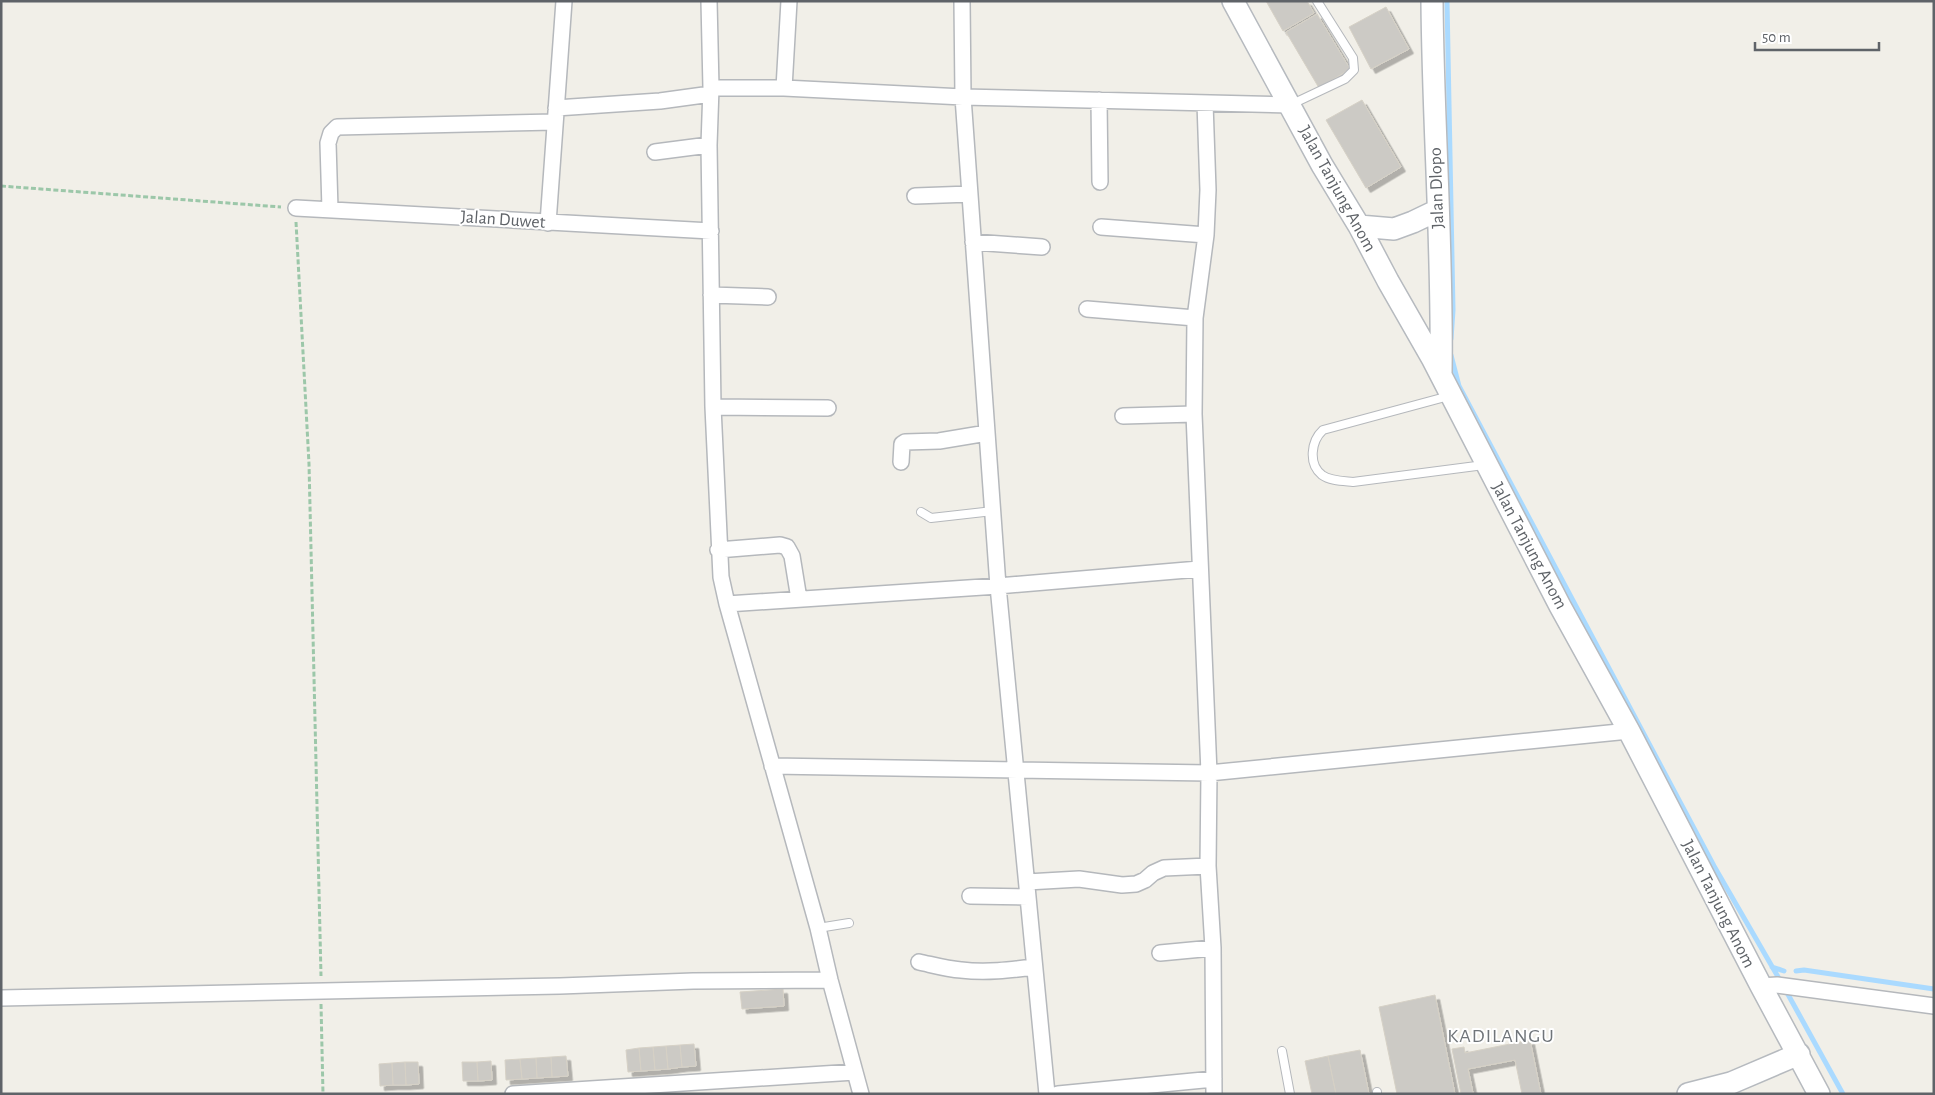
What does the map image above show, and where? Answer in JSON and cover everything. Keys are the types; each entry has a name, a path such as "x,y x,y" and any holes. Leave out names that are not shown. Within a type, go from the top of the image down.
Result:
{"main road":[{"name":"Jalan Tanjung Anom","path":"1233,1 1322,165 1359,226 1441,375 1560,606 1769,985 1798,1054 1819,1094"},
{"name":"Jalan Dlopo","path":"1432,1 1433,99 1442,310 1441,375"},
{"path":"1359,226 1394,229 1438,210"},
{"path":"1688,1094 1731,1083 1798,1054"}],"street":[{"path":"548,223 564,1"},
{"path":"709,1 711,91 708,145 711,231 712,407 718,550 721,578 818,928 861,1094"},
{"path":"784,88 789,1"},
{"path":"962,1 963,97 998,586 1047,1094"},
{"path":"330,209 328,142 331,133 338,127 555,115 660,101 711,91 784,88 963,97 1290,105"},
{"path":"1099,100 1100,182"},
{"path":"1058,1094 1214,1087 1214,948 1208,866 1209,773 1194,414 1195,318 1206,235 1208,190 1205,103"},
{"path":"655,152 708,145"},
{"path":"915,196 970,194"},
{"name":"Jalan Duwet","path":"296,208 711,231"},
{"path":"1101,227 1206,235"},
{"path":"973,242 1042,247"},
{"path":"711,296 768,297"},
{"path":"1087,309 1195,318"},
{"path":"712,407 828,408"},
{"path":"1123,416 1194,414"},
{"path":"901,462 902,444 905,442 939,441 987,433"},
{"path":"718,550 780,545 787,547 792,556 799,599"},
{"path":"727,604 998,586 1200,569"},
{"path":"772,766 1209,773 1629,731"},
{"path":"1027,882 1079,878 1122,885 1136,884 1145,880 1153,872 1164,868 1208,866"},
{"path":"970,896 1028,898"},
{"path":"1160,953 1214,948"},
{"path":"919,962 976,972 1034,967"},
{"path":"1,998 830,980"},
{"path":"1769,985 1934,1006"},
{"path":"513,1094 855,1072"}],"lane":[{"path":"1290,105 1339,83 1354,70 1354,58 1317,1"},
{"path":"1450,395 1323,430 1316,436 1312,452 1317,470 1324,476 1337,481 1353,482 1486,464"},
{"path":"921,512 931,518 940,518 993,511"},
{"path":"818,928 849,923"},
{"path":"1282,1051 1290,1094"}],"path":[{"path":"1,186 296,208 309,464 323,1094"}],"building":[{"path":"1266,1 1307,1 1314,13 1283,31"},
{"path":"1386,7 1409,49 1371,69 1349,27"},
{"path":"1317,14 1350,69 1319,88 1286,32"},
{"path":"1362,100 1401,167 1366,188 1326,120"},
{"path":"783,989 784,1006 742,1009 740,992"},
{"path":"1435,995 1455,1094 1397,1094 1379,1007"},
{"path":"1530,1040 1541,1094 1522,1094 1515,1060 1468,1069 1473,1093 1461,1094 1452,1049 1464,1047 1465,1053"},
{"path":"694,1044 696,1066 682,1067 680,1045"},
{"path":"680,1045 682,1067 668,1069 666,1046"},
{"path":"666,1046 668,1069 655,1070 653,1047"},
{"path":"653,1047 655,1070 641,1071 639,1048"},
{"path":"639,1048 641,1071 628,1072 626,1050"},
{"path":"1360,1050 1369,1094 1336,1094 1328,1056"},
{"path":"566,1056 568,1076 552,1077 551,1057"},
{"path":"1328,1056 1336,1094 1312,1094 1305,1061"},
{"path":"551,1057 552,1077 537,1078 536,1058"},
{"path":"536,1058 537,1078 522,1079 520,1059"},
{"path":"520,1059 522,1079 506,1080 505,1060"},
{"path":"491,1061 492,1080 478,1081 477,1062"},
{"path":"405,1062 406,1085 393,1085 392,1063"},
{"path":"405,1062 418,1062 419,1084 406,1085"},
{"path":"462,1062 477,1062 478,1081 463,1081"},
{"path":"392,1063 393,1085 380,1086 379,1064"}],"waterway":[{"path":"1447,1 1453,310 1451,339"},
{"path":"1451,355 1459,386 1714,866 1781,982"},
{"path":"1772,967 1784,971"},
{"path":"1796,971 1804,970 1934,989"},
{"path":"1785,989 1843,1094"}],"district":[{"name":"KADILANGU","path":"1501,1036"}]}
